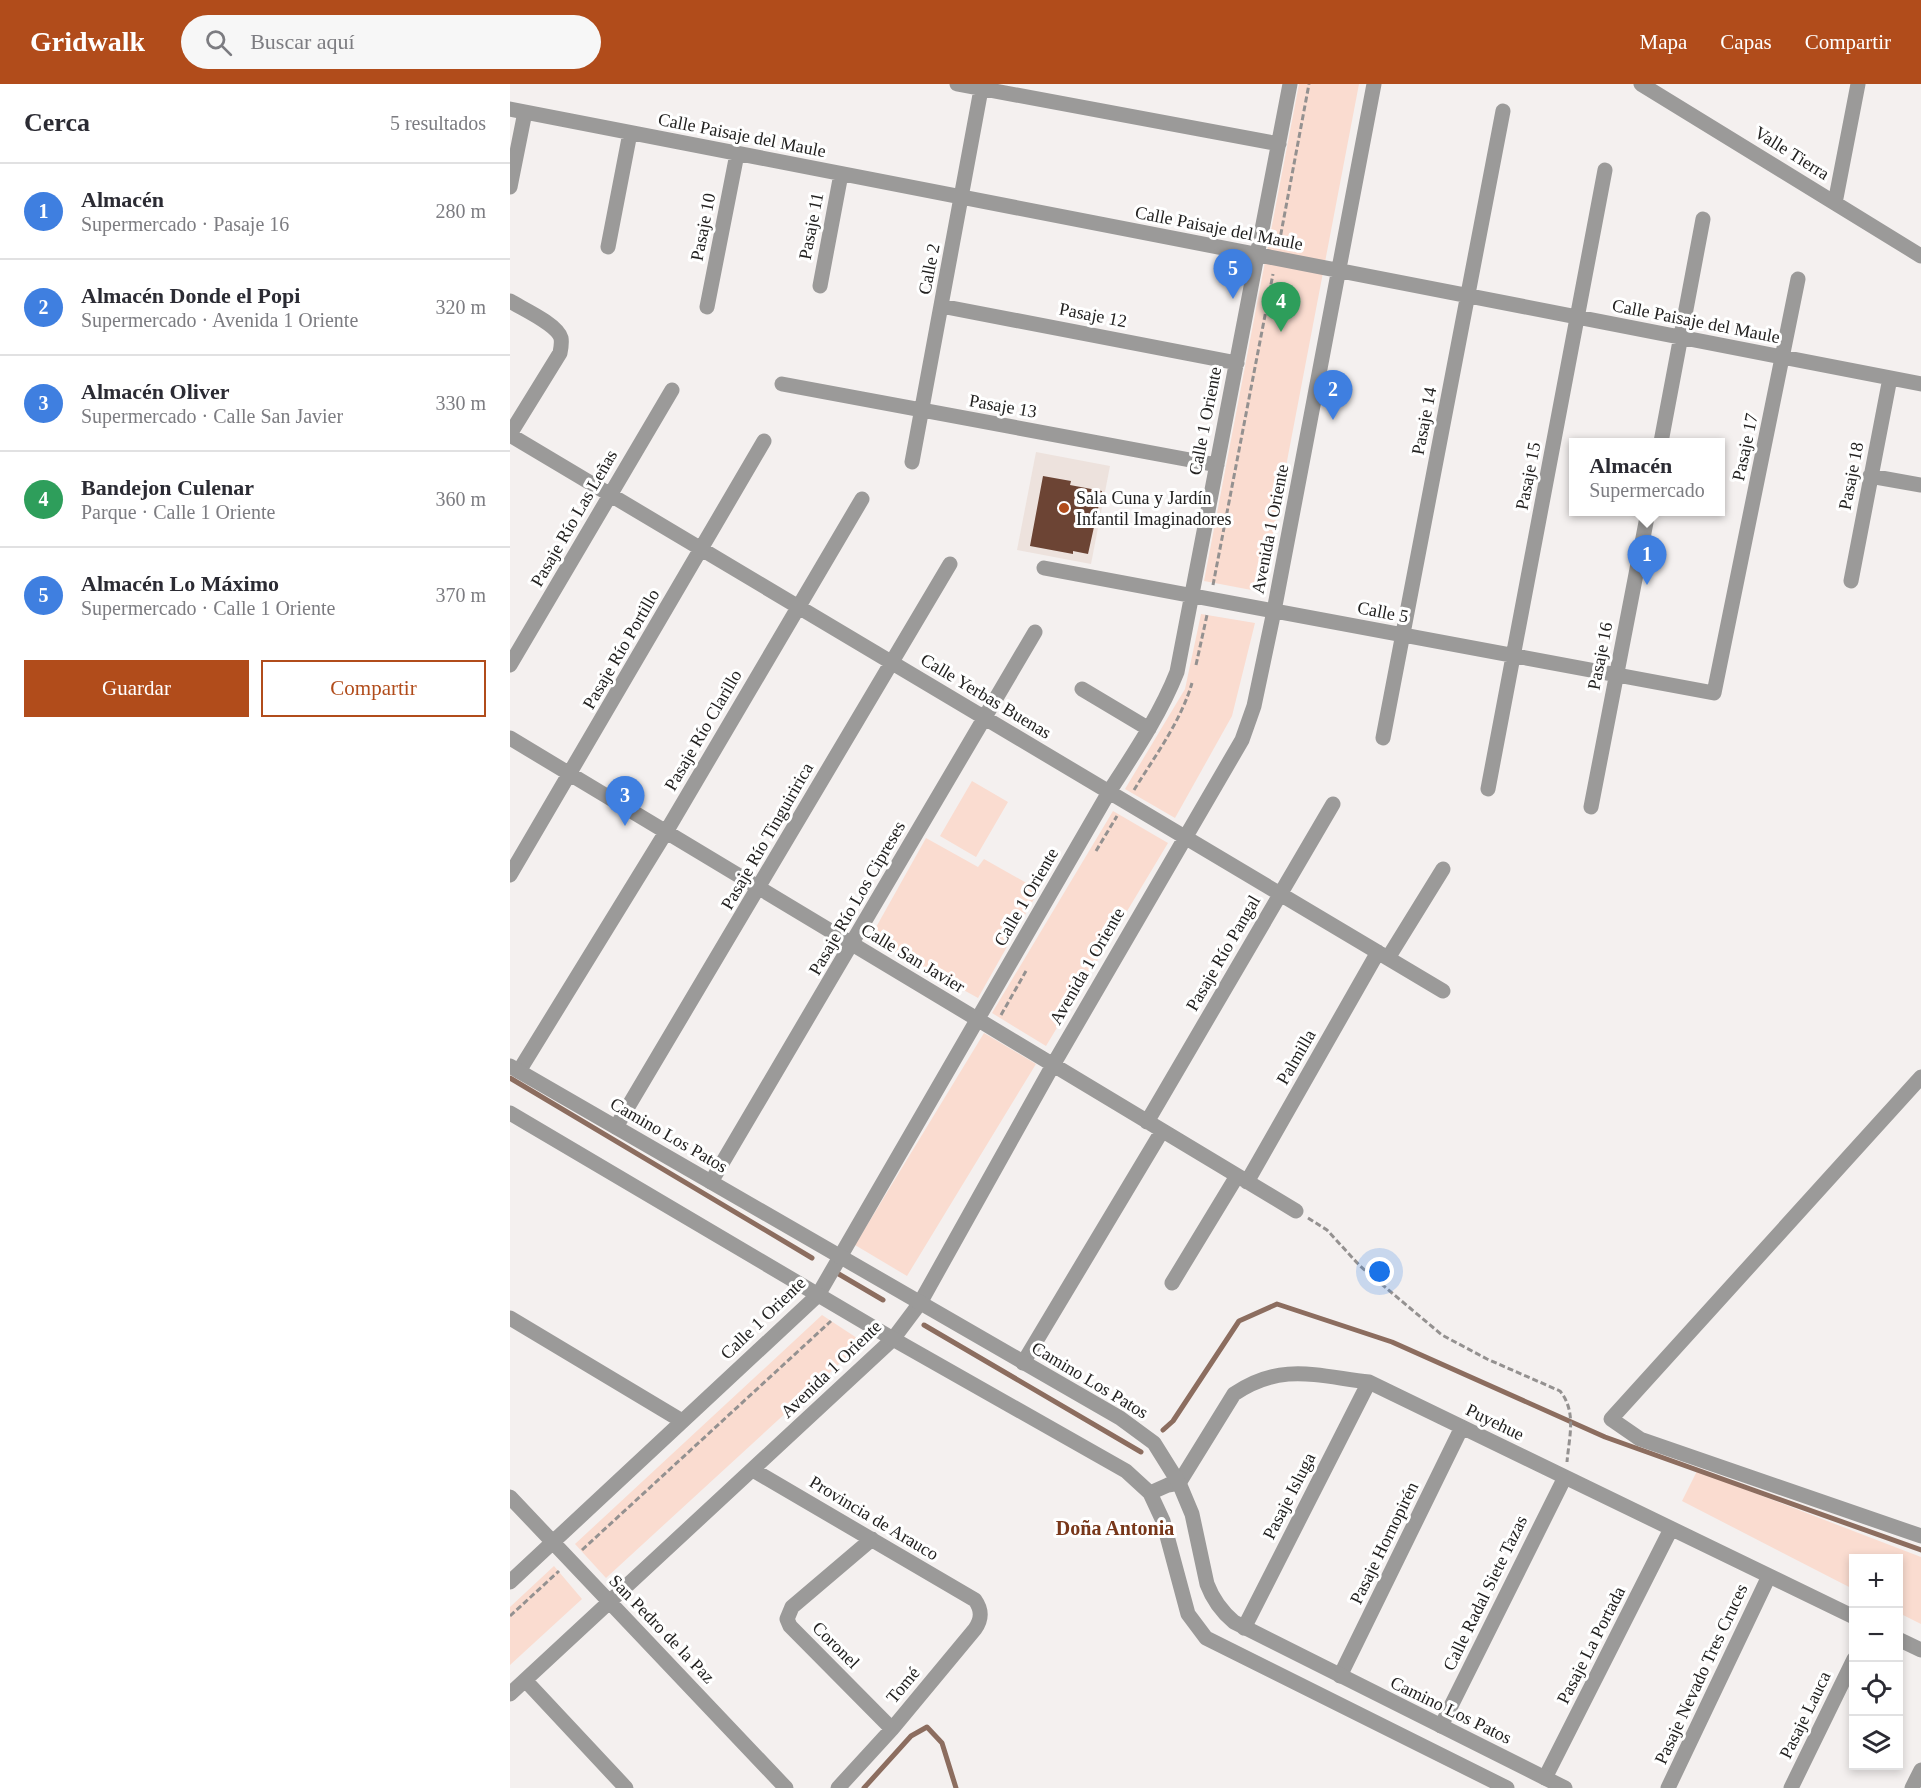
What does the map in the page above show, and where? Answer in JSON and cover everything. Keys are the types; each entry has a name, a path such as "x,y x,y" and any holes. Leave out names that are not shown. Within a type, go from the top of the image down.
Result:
{"street":[{"path":"957,84 982,86 1279,144"},
{"name":"Calle 1 Oriente","path":"510,1582 818,1295 1109,792 1149,729 1177,672 1290,84"},
{"name":"Avenida 1 Oriente","path":"510,1694 893,1339 920,1302 1053,1065 1242,740 1250,722 1274,611 1374,84"},
{"name":"Valle Tierra","path":"1641,84 1921,256"},
{"path":"1835,202 1858,84"},
{"name":"Calle 2","path":"912,462 982,86"},
{"path":"510,187 518,111"},
{"name":"Calle Paisaje del Maule","path":"518,111 1921,384"},
{"name":"Pasaje 14","path":"1383,738 1503,111"},
{"path":"608,247 630,133"},
{"name":"Pasaje 10","path":"707,307 737,154"},
{"name":"Pasaje 15","path":"1488,789 1605,170"},
{"name":"Pasaje 11","path":"820,286 841,174"},
{"path":"1662,438 1703,219"},
{"name":"Pasaje 17","path":"1714,693 1784,358 1798,279"},
{"path":"510,301 551,326 561,338 561,345 560,353 510,434"},
{"name":"Pasaje 12","path":"941,306 1236,363"},
{"name":"Pasaje 18","path":"1851,581 1890,378"},
{"name":"Pasaje 13","path":"782,384 1217,465"},
{"name":"Pasaje Río Las Leñas","path":"510,665 672,390"},
{"name":"Calle Yerbas Buenas","path":"510,434 1443,991"},
{"name":"Pasaje Río Portillo","path":"510,875 764,441"},
{"path":"1870,476 1921,485"},
{"name":"Pasaje Río Clarillo","path":"514,1068 666,832 862,499"},
{"name":"Pasaje 16","path":"1591,807 1647,516"},
{"name":"Pasaje Río Tinguiririca","path":"616,1127 950,564"},
{"name":"Calle 5","path":"1044,568 1714,693"},
{"name":"Pasaje Río Los Cipreses","path":"711,1182 1035,632"},
{"path":"1082,689 1149,729"},
{"name":"Calle San Javier","path":"510,738 1296,1211"},
{"name":"Pasaje Río Pangal","path":"1147,1122 1332,804"},
{"name":"Palmilla","path":"1172,1283 1242,1179 1383,955 1443,869"},
{"name":"Camino Los Patos","path":"514,1068 1120,1418 1154,1443 1179,1484 1192,1514 1207,1584 1211,1595 1225,1614 1244,1628 1441,1726 1537,1779 1565,1788"},
{"path":"1921,1077 1611,1419 1640,1439 1921,1536"},
{"path":"510,1113 843,1310 1126,1471 1150,1492 1163,1521 1188,1614 1206,1638 1507,1788"},
{"path":"1023,1363 1162,1131"},
{"path":"510,1318 682,1421"},
{"name":"Puyehue","path":"1179,1484 1234,1394 1247,1385 1272,1375 1294,1373 1369,1382 1849,1615"},
{"name":"Pasaje Isluga","path":"1244,1628 1369,1382"},
{"name":"Pasaje Hornopirén","path":"1340,1676 1462,1427"},
{"name":"Provincia de Arauco","path":"753,1470 975,1600"},
{"name":"Calle Radal Siete Tazas","path":"1441,1726 1565,1477"},
{"path":"1150,1492 1168,1485 1179,1484"},
{"name":"San Pedro de la Paz","path":"510,1497 786,1788"},
{"name":"Pasaje La Portada","path":"1537,1779 1671,1529"},
{"name":"Coronel","path":"872,1539 792,1608 787,1614 787,1619 790,1626 892,1729"},
{"name":"Pasaje Nevado Tres Cruces","path":"1668,1788 1769,1576"},
{"name":"Tomé","path":"838,1788 892,1729 979,1624 981,1611 975,1600"},
{"path":"1903,1641 1921,1650"},
{"name":"Pasaje Lauca","path":"1791,1788 1853,1662"},
{"path":"525,1680 626,1788"},
{"path":"1912,1788 1921,1770"}],"path":[{"path":"1195,669 1211,599 1309,84"},
{"path":"1093,855 1167,736 1187,699 1192,679"},
{"path":"993,1029 1028,968"},
{"path":"1296,1211 1327,1230 1360,1266 1442,1335 1487,1359 1560,1391 1567,1400 1571,1413 1565,1477"},
{"path":"510,1616 843,1310"}],"shaded area":[{"path":"1299,84 1359,84 1262,592 1204,581"},
{"name":"Sala Cuna y Jardín Infantil Imaginadores","path":"1036,452 1110,466 1091,564 1017,550"},
{"path":"1201,614 1255,623 1232,716 1175,818 1125,789 1185,689"},
{"path":"972,781 1008,802 976,857 940,836"},
{"path":"1113,811 1168,843 1046,1046 992,1013"},
{"path":"926,838 978,867 984,859 1039,890 978,998 870,938"},
{"path":"984,1033 1036,1064 907,1276 855,1245"},
{"path":"822,1315 863,1342 606,1578 575,1544"},
{"path":"1697,1471 1921,1557 1921,1624 1903,1615 1903,1554 1849,1554 1849,1587 1682,1501"},
{"path":"554,1566 582,1599 510,1665 510,1607"}],"building":[{"path":"1043,476 1071,481 1070,485 1102,491 1088,554 1073,551 1073,554 1030,546"}],"waterway":[{"path":"510,1078 812,1258"},
{"path":"837,1273 883,1300"},
{"path":"1163,1430 1173,1421 1239,1321 1277,1304 1392,1342 1605,1437 1921,1550"},
{"path":"924,1325 1141,1452"},
{"path":"864,1788 911,1736 927,1727 942,1743 956,1788"}],"place":[{"name":"Almacén Lo Máximo","path":"1233,299"},
{"name":"Bandejon Culenar","path":"1281,332"},
{"name":"Almacén Donde el Popi","path":"1333,420"},
{"name":"Sala Cuna y Jardín Infantil Imaginadores","path":"1064,508"},
{"name":"Almacén","path":"1647,585"},
{"name":"Almacén Oliver","path":"625,826"}],"district":[{"name":"Doña Antonia","path":"1115,1528"}]}
